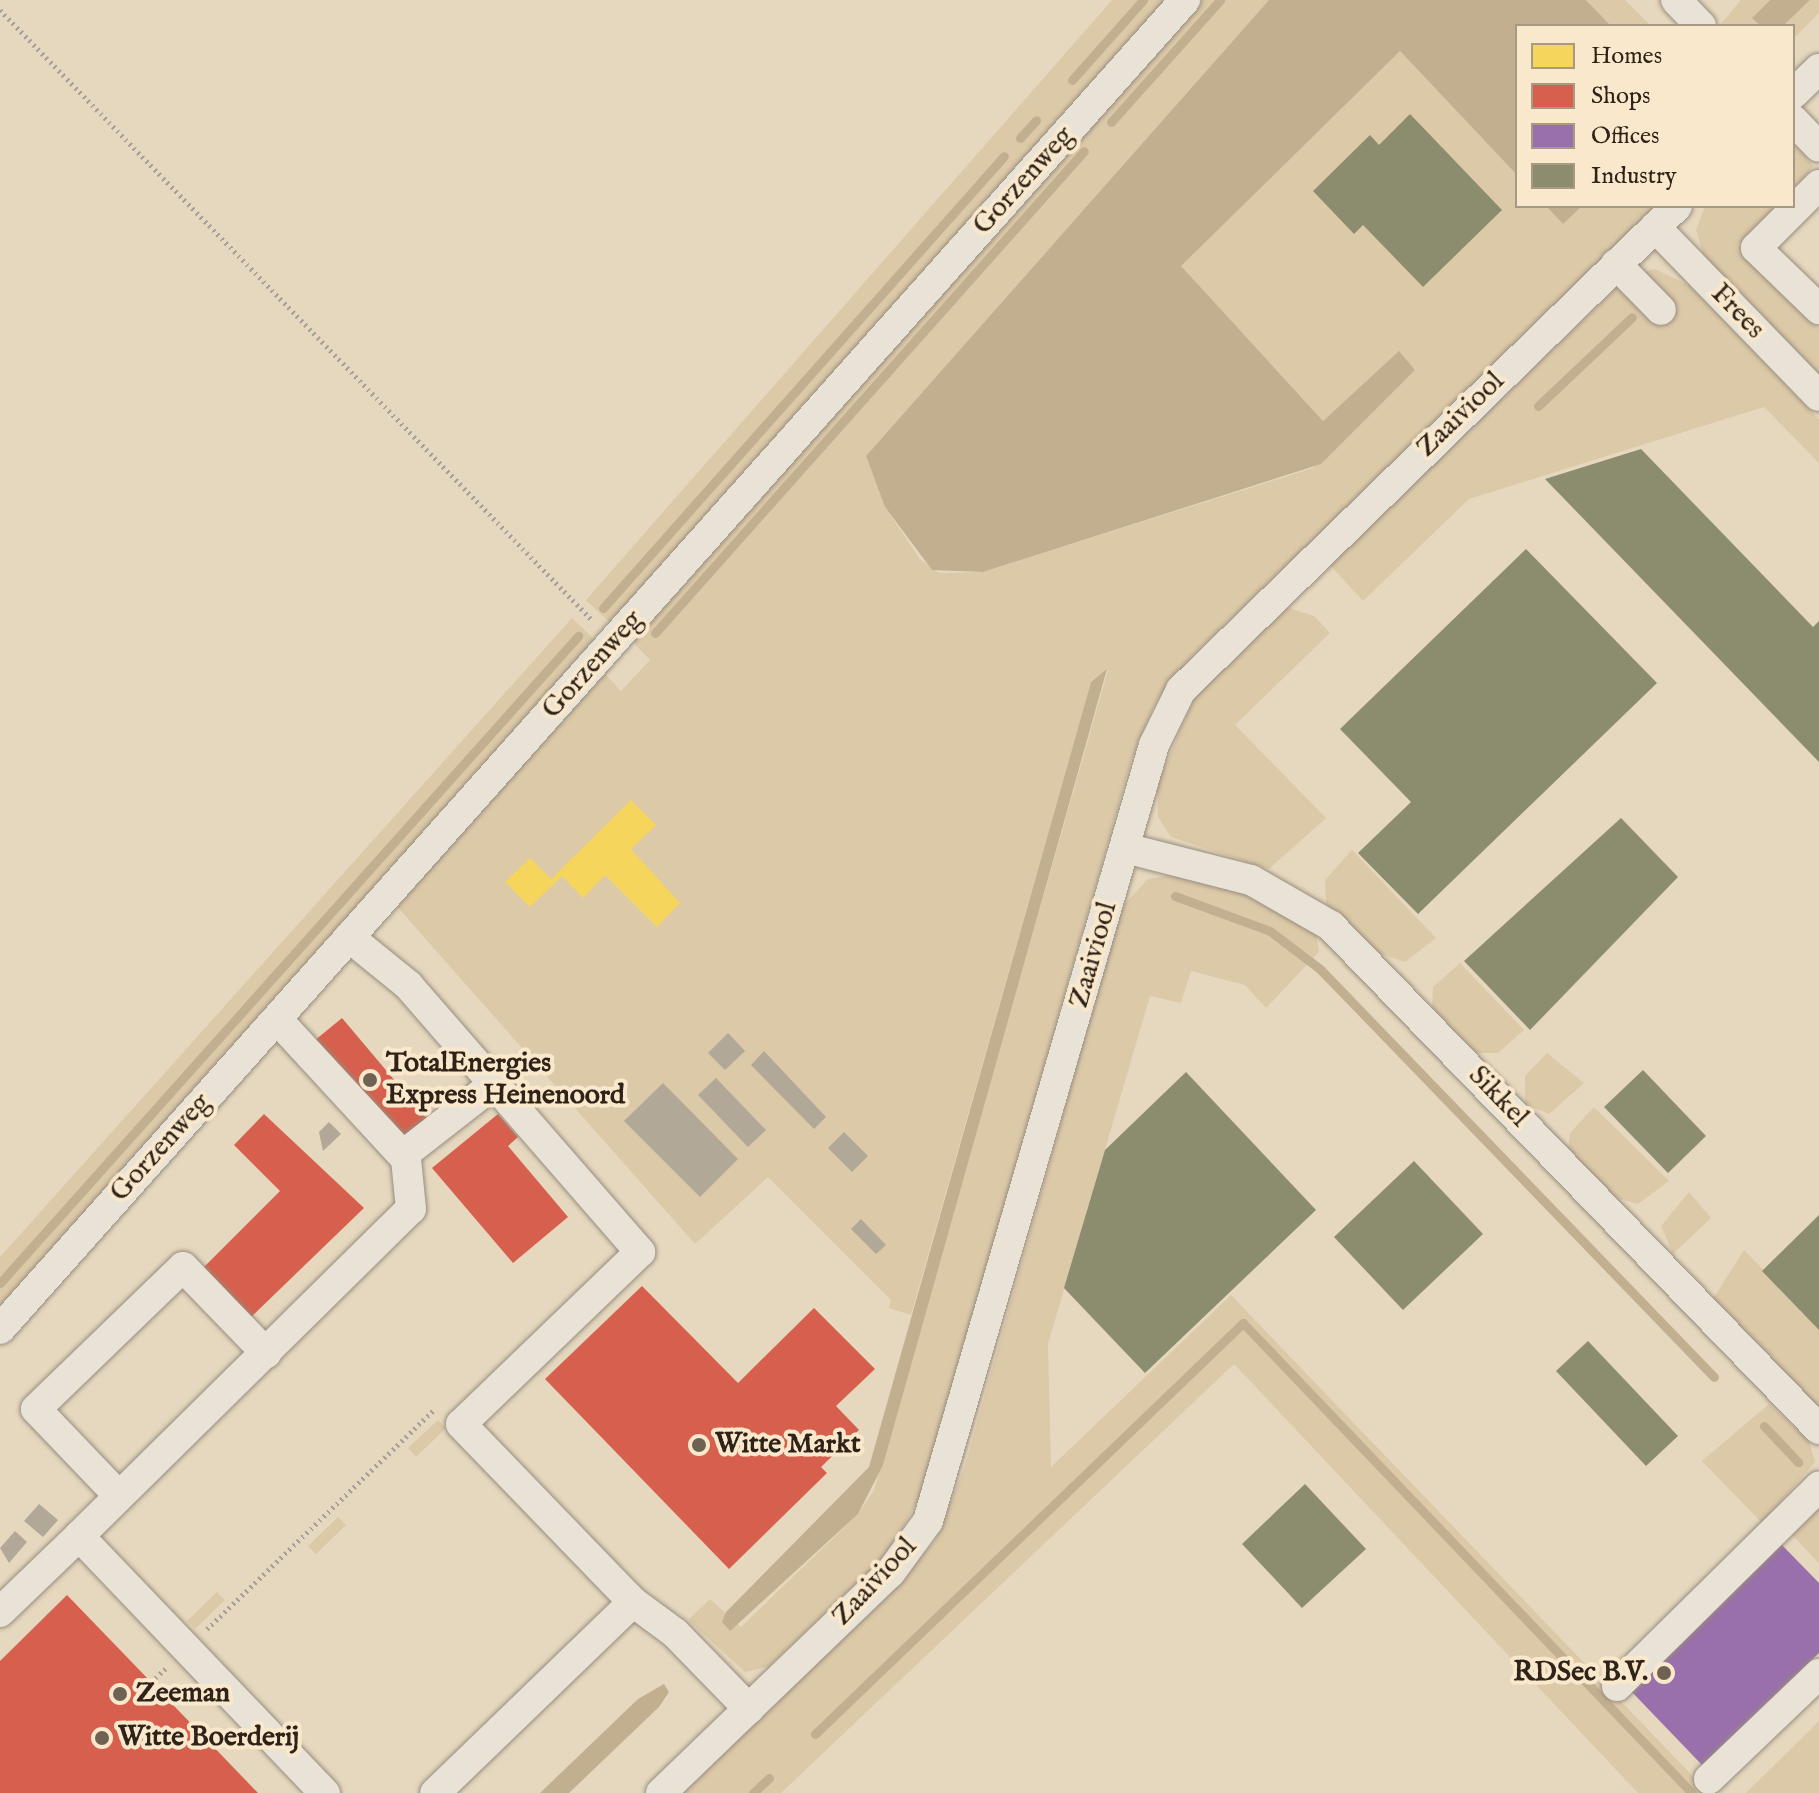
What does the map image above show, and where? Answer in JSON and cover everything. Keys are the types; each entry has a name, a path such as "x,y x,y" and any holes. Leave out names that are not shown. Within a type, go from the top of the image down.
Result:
{"street":[{"name":"Gorzenweg","path":"0,1329 1185,0"},
{"path":"1676,0 1699,24"},
{"path":"1795,92 1819,69"},
{"path":"1795,122 1819,147"},
{"path":"1819,185 1756,248 1819,309"},
{"name":"Zaaiviool","path":"661,1793 890,1573 928,1521 1158,737 1194,674 1675,208"},
{"name":"Frees","path":"1655,227 1819,396"},
{"path":"1616,264 1661,310"},
{"name":"Sikkel","path":"1125,848 1251,880 1331,926 1819,1429"},
{"path":"349,937 408,985 640,1252 461,1424 633,1602 675,1633 749,1709"},
{"path":"0,1612 411,1209 403,1155 277,1019"},
{"path":"403,1155 495,1083"},
{"path":"119,1496 36,1409 183,1267 266,1353"},
{"path":"1617,1686 1819,1487"},
{"path":"79,1536 325,1793"},
{"path":"435,1793 633,1602"},
{"path":"1709,1779 1819,1674"}],"path":[{"path":"0,10 614,642"},
{"path":"151,1682 441,1403"}],"shaded area":[{"path":"1112,0 1168,0 611,624 586,600"},
{"path":"1201,0 1269,0 866,456 885,507 920,559 939,573 983,572 1313,468 1415,370 1398,352 1323,421 1180,266 1400,51 1515,173 1515,208 1548,208 1563,224 1580,208 1656,208 1192,656 1155,703 1132,758 922,1493 889,1552 768,1667 745,1672 688,1620 710,1599 741,1627 858,1514 874,1490 1108,670 1091,682 911,1315 889,1308 891,1300 768,1177 695,1244 393,902 601,670 621,691 650,660 631,640"},
{"path":"1269,0 1586,0 1609,24 1515,24 1515,173 1400,51 1181,266 1323,421 1399,351 1415,370 1321,464 983,572 932,570 885,507 866,456"},
{"path":"1586,0 1625,0 1649,24 1609,24"},
{"path":"1741,0 1770,0 1753,17 1759,24 1721,24"},
{"path":"1770,0 1810,0 1785,24 1759,24 1752,18"},
{"path":"1810,0 1819,0 1819,13 1795,37 1795,24 1785,24"},
{"path":"1795,144 1813,166 1795,188"},
{"path":"1548,208 1580,208 1563,224"},
{"path":"1704,208 1775,208 1738,245 1819,329 1819,380 1704,258 1696,230"},
{"path":"1655,269 1690,286 1819,419 1819,463 1764,407 1469,499 1363,601 1330,565 1629,276"},
{"path":"1286,607 1314,616 1330,633 1235,725 1326,818 1269,869 1171,837 1158,817 1157,786 1194,698"},
{"path":"572,618 597,642 0,1309 0,1257"},
{"path":"1107,669 883,1465 858,1514 730,1631 722,1622 726,1612 869,1467 1091,682"},
{"path":"1352,850 1436,938 1405,962 1380,954 1326,904 1325,880"},
{"path":"1178,874 1243,891 1316,934 1319,952 1266,1008 1245,985 1191,971 1181,1003 1150,996 1048,1344 1051,1467 1231,1295 1709,1793 1638,1793 1234,1364 781,1793 684,1793 935,1542 965,1466 1121,908 1148,879"},
{"path":"1460,963 1524,1030 1498,1053 1476,1053 1432,1011 1433,987"},
{"path":"1547,1053 1584,1083 1549,1114 1525,1104 1525,1076"},
{"path":"1594,1107 1669,1181 1638,1204 1613,1197 1568,1150 1570,1133"},
{"path":"1689,1192 1711,1218 1673,1254 1661,1226"},
{"path":"1744,1250 1819,1327 1819,1407 1713,1299"},
{"path":"1769,1404 1809,1441 1815,1462 1762,1523 1702,1461"},
{"path":"438,1420 446,1428 416,1457 408,1448"},
{"path":"1819,1508 1819,1563 1792,1535"},
{"path":"338,1517 346,1525 316,1554 308,1546"},
{"path":"217,1592 225,1600 195,1629 187,1621"},
{"path":"664,1684 669,1692 659,1707 569,1793 540,1793 638,1699"},
{"path":"1819,1721 1819,1793 1746,1793"}],"building: Homes":[{"path":"631,800 656,825 631,849 680,903 657,927 605,875 583,898 562,876 530,907 505,882 530,858 551,879"}],"building: Shops":[{"path":"342,1018 428,1120 400,1144 314,1041"},
{"path":"264,1114 364,1208 250,1318 202,1269 280,1191 234,1145"},
{"path":"498,1114 518,1137 508,1146 568,1217 513,1263 432,1168"},
{"name":"Witte Markt","path":"642,1286 738,1383 814,1308 875,1369 836,1406 859,1430 821,1467 827,1473 729,1569 545,1379"},
{"name":"Witte Boerderij","path":"67,1595 258,1793 0,1793 0,1661"}],"building: Offices":[{"path":"1781,1544 1819,1583 1819,1653 1702,1765 1630,1690"}],"building: Industry":[{"path":"1410,114 1502,210 1423,287 1363,225 1354,234 1313,191 1370,135 1379,145"},
{"path":"1641,449 1813,627 1819,621 1819,762 1545,479"},
{"path":"1526,549 1657,683 1418,914 1358,853 1411,802 1340,729"},
{"path":"1621,818 1678,877 1530,1030 1464,961"},
{"path":"1643,1070 1706,1136 1668,1173 1604,1107"},
{"path":"1186,1072 1316,1210 1145,1373 1064,1288 1105,1150"},
{"path":"1414,1161 1483,1234 1403,1310 1334,1237"},
{"path":"1819,1215 1819,1330 1762,1271"},
{"path":"1588,1341 1678,1436 1646,1466 1556,1371"},
{"path":"1305,1484 1366,1549 1302,1608 1242,1544"}],"building: Other":[{"path":"728,1033 745,1051 725,1070 708,1053"},
{"path":"764,1051 826,1117 814,1129 751,1065"},
{"path":"716,1078 766,1130 748,1147 698,1095"},
{"path":"663,1083 738,1159 700,1197 624,1121"},
{"path":"329,1122 341,1134 323,1151 319,1132"},
{"path":"844,1132 868,1156 852,1172 828,1148"},
{"path":"861,1219 886,1245 876,1254 851,1229"},
{"path":"39,1504 58,1520 43,1537 24,1521"},
{"path":"15,1531 27,1542 9,1563 0,1548"}],"waterway":[{"path":"1072,80 1143,0"},
{"path":"1111,122 1220,0"},
{"path":"1020,138 1036,120"},
{"path":"655,633 1084,151"},
{"path":"603,608 1004,156"},
{"path":"1538,406 1632,317"},
{"path":"0,1283 578,636"},
{"path":"1175,896 1270,931 1320,969 1714,1377"},
{"path":"815,1734 1243,1323 1692,1793"},
{"path":"1764,1426 1798,1462"},
{"path":"753,1793 769,1778"}],"place":[{"name":"TotalEnergies Express Heinenoord","path":"370,1080"},
{"name":"Witte Markt","path":"699,1445"},
{"name":"RDSec B.V.","path":"1664,1673"},
{"name":"Zeeman","path":"120,1694"},
{"name":"Witte Boerderij","path":"102,1738"}]}
